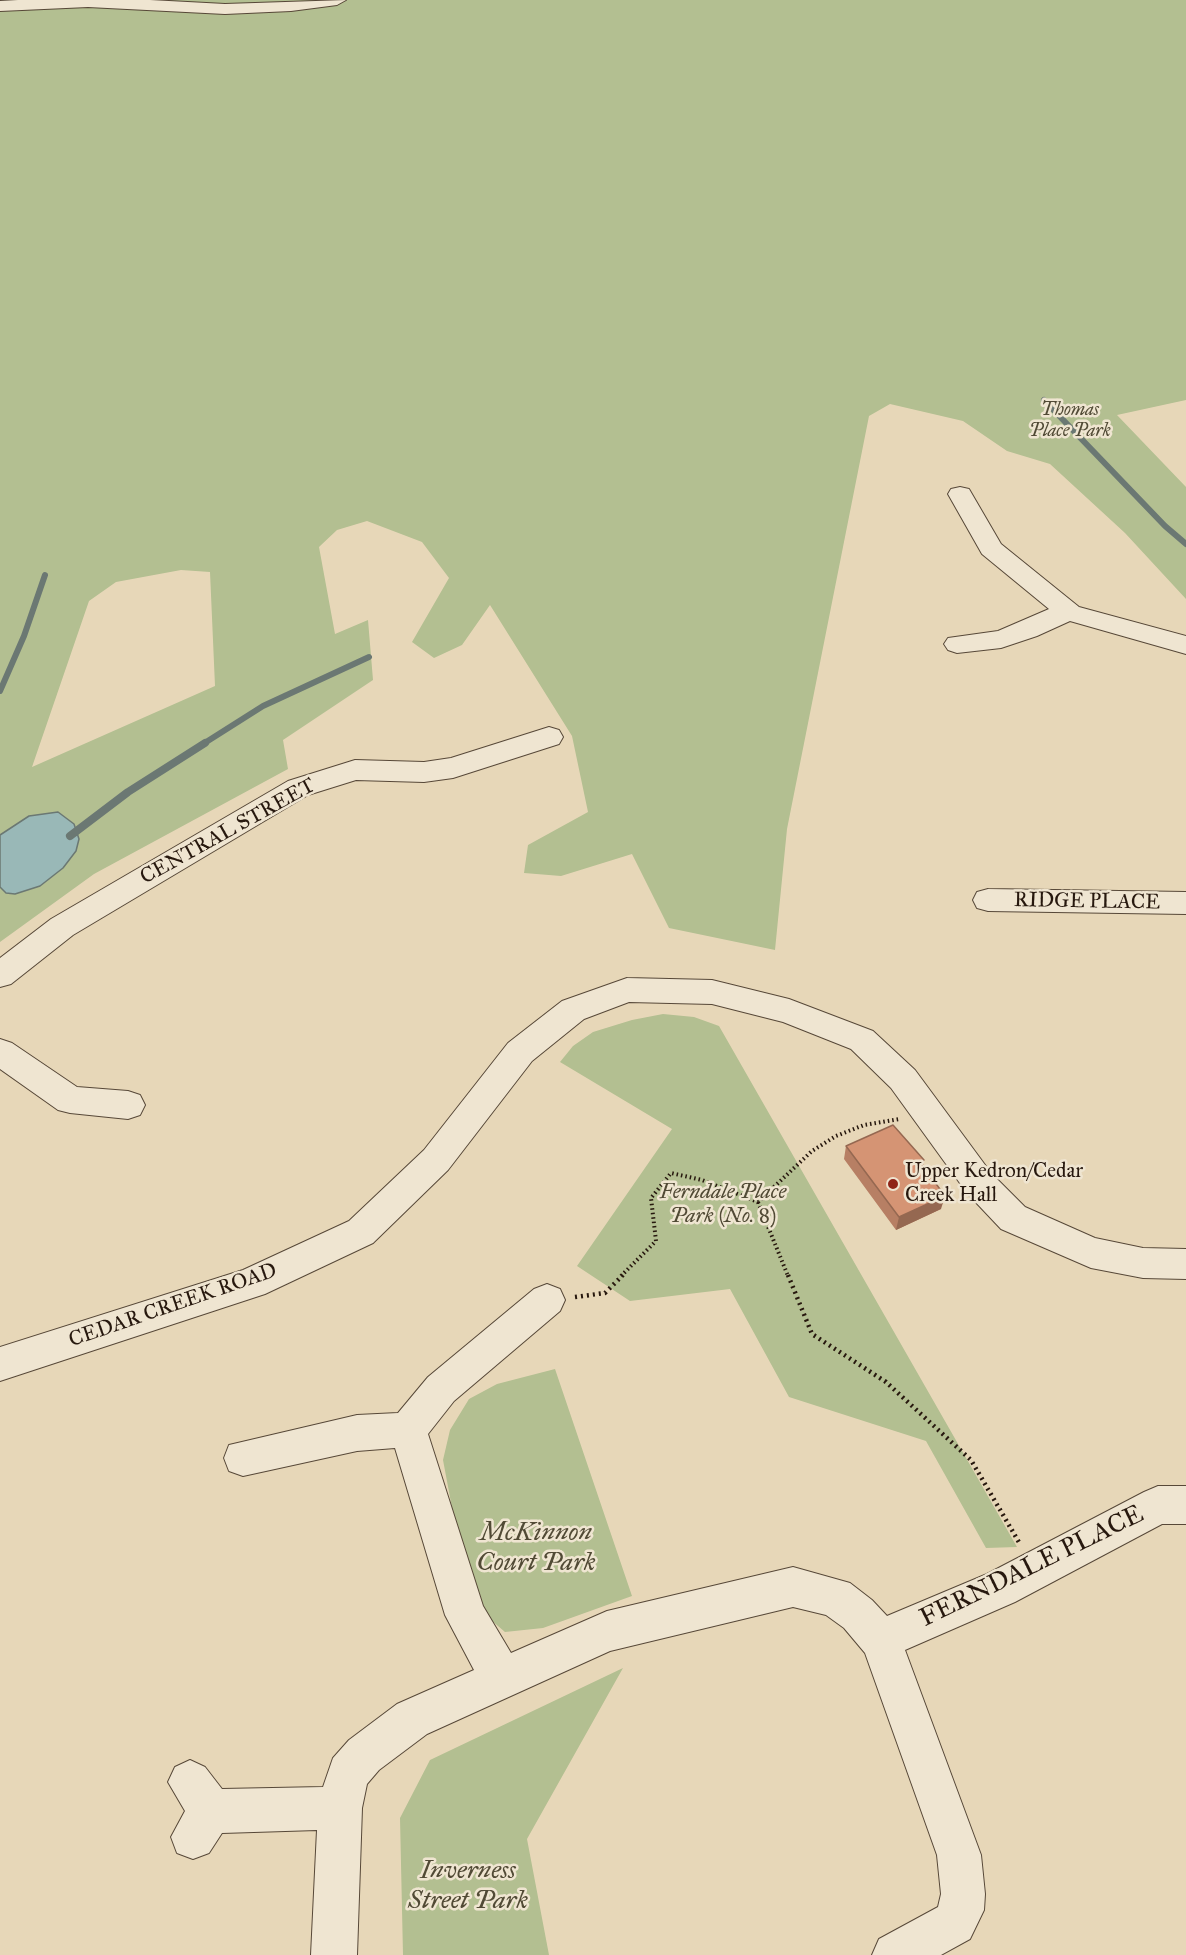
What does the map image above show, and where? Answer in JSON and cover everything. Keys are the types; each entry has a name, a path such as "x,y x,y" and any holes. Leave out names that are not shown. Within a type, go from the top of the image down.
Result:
{"street":[{"path":"0,6 88,2 225,9 291,6 337,0"},
{"path":"960,494 991,549 1070,613 1186,645"},
{"path":"957,644 1000,639 1028,630 1058,615 1070,613"},
{"name":"CENTRAL STREET","path":"0,975 62,927 297,788 355,770 424,772 453,768 549,737"},
{"name":"RIDGE PLACE","path":"988,900 1186,903"},
{"name":"CEDAR CREEK ROAD","path":"0,1364 252,1283 361,1232 435,1160 520,1052 573,1010 627,990 712,992 789,1011 862,1040 903,1079 979,1183 1013,1218 1091,1253 1143,1263 1186,1264"},
{"path":"0,1052 70,1100 128,1105"},
{"path":"243,1458 357,1433 408,1430 441,1389 548,1300"},
{"path":"408,1430 465,1616 502,1678"},
{"name":"FERNDALE PLACE","path":"881,1640 1001,1588 1158,1505 1186,1506"},
{"path":"334,1955 340,1808 348,1773 364,1755 412,1719 607,1631 793,1587 836,1597 858,1614 881,1640 958,1855 963,1875 960,1910 954,1923 895,1955"},
{"path":"198,1810 340,1808"}],"path":[{"path":"758,1202 812,1151 836,1136 864,1125 901,1118"},
{"path":"548,1300 605,1293 627,1273 656,1241 651,1198 670,1173 702,1180 758,1202 812,1334 886,1382 971,1460 1034,1570"}],"green space":[{"name":"Thomas Place Park","path":"0,0 1186,0 1186,400 1117,415 1186,487 1186,599 1125,533 1050,464 1007,451 963,421 890,404 869,416 787,829 775,950 669,928 632,854 561,876 524,873 528,845 588,812 572,736 490,605 462,645 434,658 412,642 449,578 422,542 367,521 337,530 319,547 335,634 368,620 373,680 283,740 288,769 94,874 0,942","holes":["181,570 210,572 215,686 32,767 89,601 116,582"]},
{"name":"Ferndale Place Park (No. 8)","path":"663,1014 694,1017 719,1026 1017,1547 986,1548 926,1441 789,1397 730,1289 630,1301 577,1266 672,1129 560,1062 573,1046 593,1032 632,1020"},
{"name":"McKinnon Court Park","path":"555,1369 632,1596 543,1628 505,1632 484,1614 468,1593 443,1460 450,1430 469,1399 497,1384"},
{"name":"Inverness Street Park","path":"623,1668 527,1839 549,1955 403,1955 400,1818 430,1760"}],"water":[{"path":"58,812 74,824 79,839 76,851 63,868 40,886 15,894 6,893 0,887 0,835 29,816"}],"building":[{"path":"893,1125 924,1160 920,1162 945,1196 899,1217 846,1146"}],"waterway":[{"path":"1044,400 1165,526 1186,544"},
{"path":"0,691 24,636 45,575"},
{"path":"203,744 263,706 369,657"},
{"path":"70,836 128,792 205,743"}],"place":[{"name":"Upper Kedron/Cedar Creek Hall","path":"893,1184"}]}
